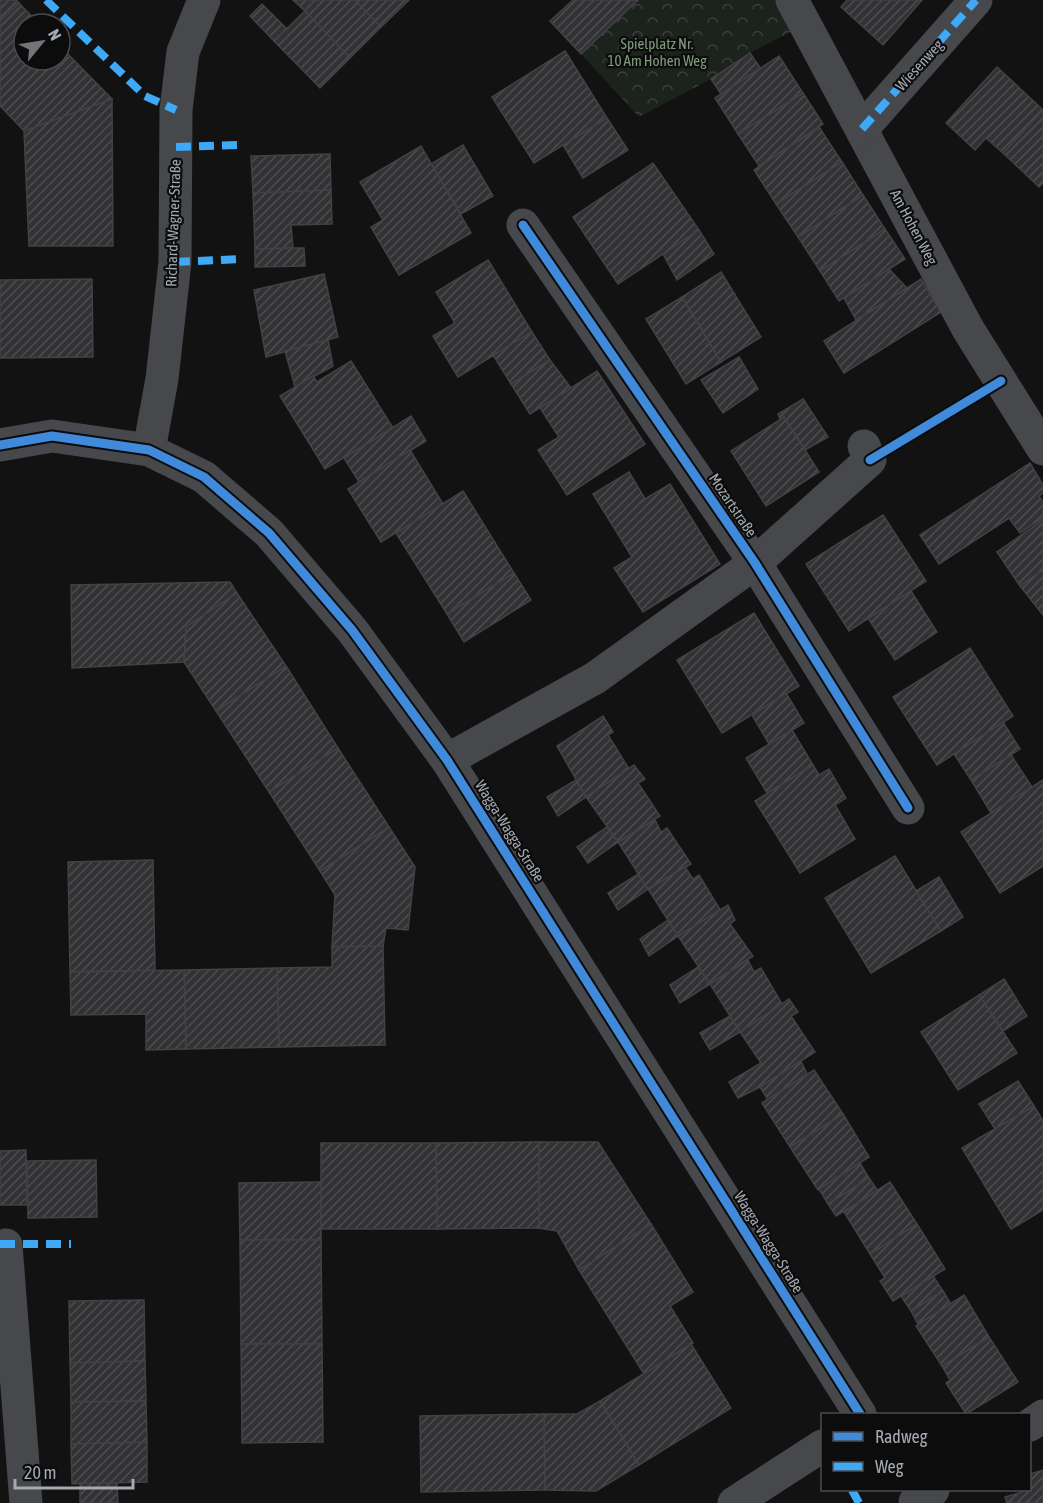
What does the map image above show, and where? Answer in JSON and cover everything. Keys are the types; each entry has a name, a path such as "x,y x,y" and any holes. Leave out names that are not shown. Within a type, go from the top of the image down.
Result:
{"street":[{"name":"Richard-Wagner-Straße","path":"149,450 162,379 175,262 176,110 183,52 204,0"},
{"name":"Am Hohen Weg","path":"792,0 968,328 1043,449"},
{"name":"Wiesenweg","path":"862,129 976,0"},
{"name":"Mozartstraße","path":"523,225 755,562 908,808"},
{"name":"Wagga-Wagga-Straße","path":"0,445 52,436 149,450 204,477 269,533 352,630 447,760 859,1413"},
{"name":"Mozartstraße","path":"447,760 595,678 755,562 870,460 864,446"},
{"path":"6,1245 26,1503"},
{"path":"735,1503 821,1447"}],"green space":[{"name":"Spielplatz Nr. 10 Am Hohen Weg","path":"638,0 777,0 794,30 750,53 711,79 639,117 581,54"}],"building":[{"path":"0,0 16,0 19,3 0,21"},
{"path":"293,0 316,0 305,11"},
{"path":"316,0 355,0 381,27 350,58 305,11"},
{"path":"355,0 409,0 381,27"},
{"path":"573,0 638,0 581,54 550,21"},
{"path":"847,0 922,0 883,45 841,7"},
{"path":"19,3 28,12 12,12 12,72 72,72 72,58 112,99 24,131 0,106 0,21"},
{"path":"262,4 287,29 274,41 250,16"},
{"path":"305,11 350,58 320,88 274,41"},
{"path":"565,51 607,118 534,163 492,97"},
{"path":"750,53 761,69 721,94 711,79"},
{"path":"779,56 803,93 738,134 715,98"},
{"path":"997,67 1043,110 1003,153 986,138 975,150 946,123"},
{"path":"803,93 823,124 759,166 738,134"},
{"path":"112,99 113,246 29,246 24,131"},
{"path":"1043,110 1043,183 1039,187 1003,153"},
{"path":"607,118 628,150 583,178 563,145"},
{"path":"819,127 842,162 776,204 754,170"},
{"path":"463,145 493,196 461,214 431,164"},
{"path":"421,146 471,233 399,275 371,227 383,220 360,182"},
{"path":"330,154 331,190 253,193 251,156"},
{"path":"842,162 863,195 798,237 776,204"},
{"path":"653,163 699,230 618,284 573,217"},
{"path":"331,190 332,224 291,225 293,248 255,249 253,193"},
{"path":"863,195 885,229 820,271 798,237"},
{"path":"885,229 905,259 839,301 820,271"},
{"path":"699,230 714,254 677,280 663,254"},
{"path":"304,248 305,266 255,267 255,249"},
{"path":"488,260 532,332 458,377 433,336 455,323 436,292"},
{"path":"889,269 907,288 856,320 844,298"},
{"path":"721,272 761,337 721,362 682,297"},
{"path":"324,274 338,337 266,357 254,290"},
{"path":"92,279 93,357 0,358 0,280"},
{"path":"921,279 941,312 844,373 824,341"},
{"path":"682,297 721,362 686,384 646,319"},
{"path":"532,332 550,360 511,384 493,355"},
{"path":"328,340 333,366 295,387 285,351"},
{"path":"739,357 758,389 723,413 701,380"},
{"path":"550,360 571,388 530,414 511,384"},
{"path":"351,361 393,428 325,469 280,396 313,376 317,382"},
{"path":"597,371 645,444 567,495 538,450 559,437 540,408"},
{"path":"803,399 828,437 805,450 784,417 780,419 778,414"},
{"path":"411,416 426,441 359,482 344,458"},
{"path":"784,417 819,472 766,506 731,451"},
{"path":"410,450 443,504 381,542 348,489"},
{"path":"1030,463 1043,485 1043,493 1039,496 1043,502 1043,518 1020,533 1009,518 939,564 920,535"},
{"path":"629,472 645,499 670,484 720,564 643,612 614,568 632,557 593,494"},
{"path":"463,491 514,573 447,614 396,533"},
{"path":"883,515 926,581 849,631 806,564"},
{"path":"1043,520 1043,570 1020,586 997,552"},
{"path":"1043,570 1043,615 1020,586"},
{"path":"514,573 531,600 464,642 447,614"},
{"path":"230,582 237,593 186,627 184,662 72,668 71,585"},
{"path":"911,591 937,632 895,660 868,618"},
{"path":"237,593 286,666 216,711 184,662 186,627"},
{"path":"754,613 799,686 722,733 677,660"},
{"path":"970,648 1013,716 937,765 893,697"},
{"path":"286,666 338,748 269,792 216,711"},
{"path":"786,693 804,723 769,744 752,715"},
{"path":"603,716 613,732 608,735 629,769 586,797 557,746"},
{"path":"1003,722 1020,749 971,780 954,754"},
{"path":"792,730 813,765 767,793 746,758"},
{"path":"338,748 389,827 320,871 269,792"},
{"path":"1011,755 1032,787 991,813 971,780"},
{"path":"634,765 645,779 638,783 660,816 618,842 586,797"},
{"path":"813,765 819,775 829,769 846,798 835,805 855,839 800,873 755,801"},
{"path":"576,780 586,797 558,816 547,797"},
{"path":"1043,780 1043,866 1000,893 961,832"},
{"path":"655,820 661,832 667,828 691,864 648,889 618,842"},
{"path":"389,827 415,867 408,930 386,928 383,946 332,947 335,895 320,871"},
{"path":"607,827 618,842 588,863 577,847"},
{"path":"895,856 941,931 871,973 825,898"},
{"path":"153,860 155,970 70,972 68,862"},
{"path":"685,867 693,879 699,875 721,911 678,936 648,889"},
{"path":"638,874 648,889 618,910 608,893"},
{"path":"939,877 963,917 941,931 916,891"},
{"path":"728,905 735,920 730,924 753,956 710,984 678,936"},
{"path":"668,920 678,936 649,956 640,939"},
{"path":"383,946 385,1045 279,1047 277,968 332,967 332,947"},
{"path":"748,960 754,972 761,968 782,1004 740,1032 710,984"},
{"path":"698,967 710,984 680,1003 670,985"},
{"path":"277,968 279,1047 186,1049 184,970"},
{"path":"184,970 186,1049 146,1050 146,1014 71,1015 70,972"},
{"path":"1004,979 1027,1016 1003,1031 979,995"},
{"path":"979,995 1017,1053 958,1090 921,1032"},
{"path":"789,999 798,1012 791,1016 815,1052 760,1087 738,1098 729,1082 761,1063 740,1032"},
{"path":"730,1016 740,1032 710,1050 700,1033"},
{"path":"801,1061 807,1074 768,1100 760,1087"},
{"path":"814,1070 843,1114 790,1147 762,1103"},
{"path":"1018,1081 1034,1106 995,1129 979,1104"},
{"path":"1034,1106 1043,1121 1043,1210 1011,1229 962,1148"},
{"path":"843,1114 869,1157 818,1190 790,1147"},
{"path":"539,1142 598,1142 651,1224 579,1270 557,1231 539,1228"},
{"path":"539,1142 539,1228 437,1229 436,1143"},
{"path":"321,1143 436,1143 437,1229 321,1229"},
{"path":"26,1150 27,1205 0,1205 0,1151"},
{"path":"96,1160 97,1217 28,1218 27,1161"},
{"path":"860,1163 869,1178 828,1204 819,1189"},
{"path":"869,1178 878,1191 836,1216 828,1204"},
{"path":"321,1182 321,1240 240,1240 239,1183"},
{"path":"890,1182 917,1224 870,1254 844,1212"},
{"path":"651,1224 693,1292 670,1306 693,1343 644,1374 579,1270"},
{"path":"917,1224 945,1269 893,1301 880,1281 885,1278 870,1254"},
{"path":"240,1240 321,1240 322,1344 241,1344"},
{"path":"933,1276 943,1291 911,1311 901,1296"},
{"path":"943,1291 951,1304 918,1324 911,1311"},
{"path":"964,1295 989,1337 942,1366 916,1326"},
{"path":"144,1300 145,1361 70,1363 69,1301"},
{"path":"989,1337 1018,1382 965,1413 946,1383 950,1380 942,1366"},
{"path":"241,1344 322,1344 323,1442 242,1443"},
{"path":"691,1344 731,1408 639,1465 600,1401"},
{"path":"145,1361 146,1401 71,1402 70,1363"},
{"path":"146,1401 147,1442 71,1444 71,1402"},
{"path":"600,1401 639,1465 596,1491 545,1490 544,1414 577,1414"},
{"path":"544,1414 545,1490 421,1492 420,1416"},
{"path":"147,1442 147,1482 72,1484 71,1444"},
{"path":"1043,1470 1043,1503 1007,1503 1005,1497 1022,1491 1031,1491 1031,1474"},
{"path":"80,1483 117,1483 118,1503 80,1503"}],"marked path":[{"path":"46,0 145,96 176,110"},
{"path":"862,129 976,0"},
{"path":"176,147 240,145"},
{"path":"175,262 243,259"},
{"path":"0,1244 71,1244"},
{"path":"853,1491 859,1503"}],"cycle path":[{"path":"523,225 755,563 908,808"},
{"path":"870,460 1001,381"},
{"path":"0,445 52,436 149,450 204,477 269,533 352,630 447,760 859,1413"}]}
